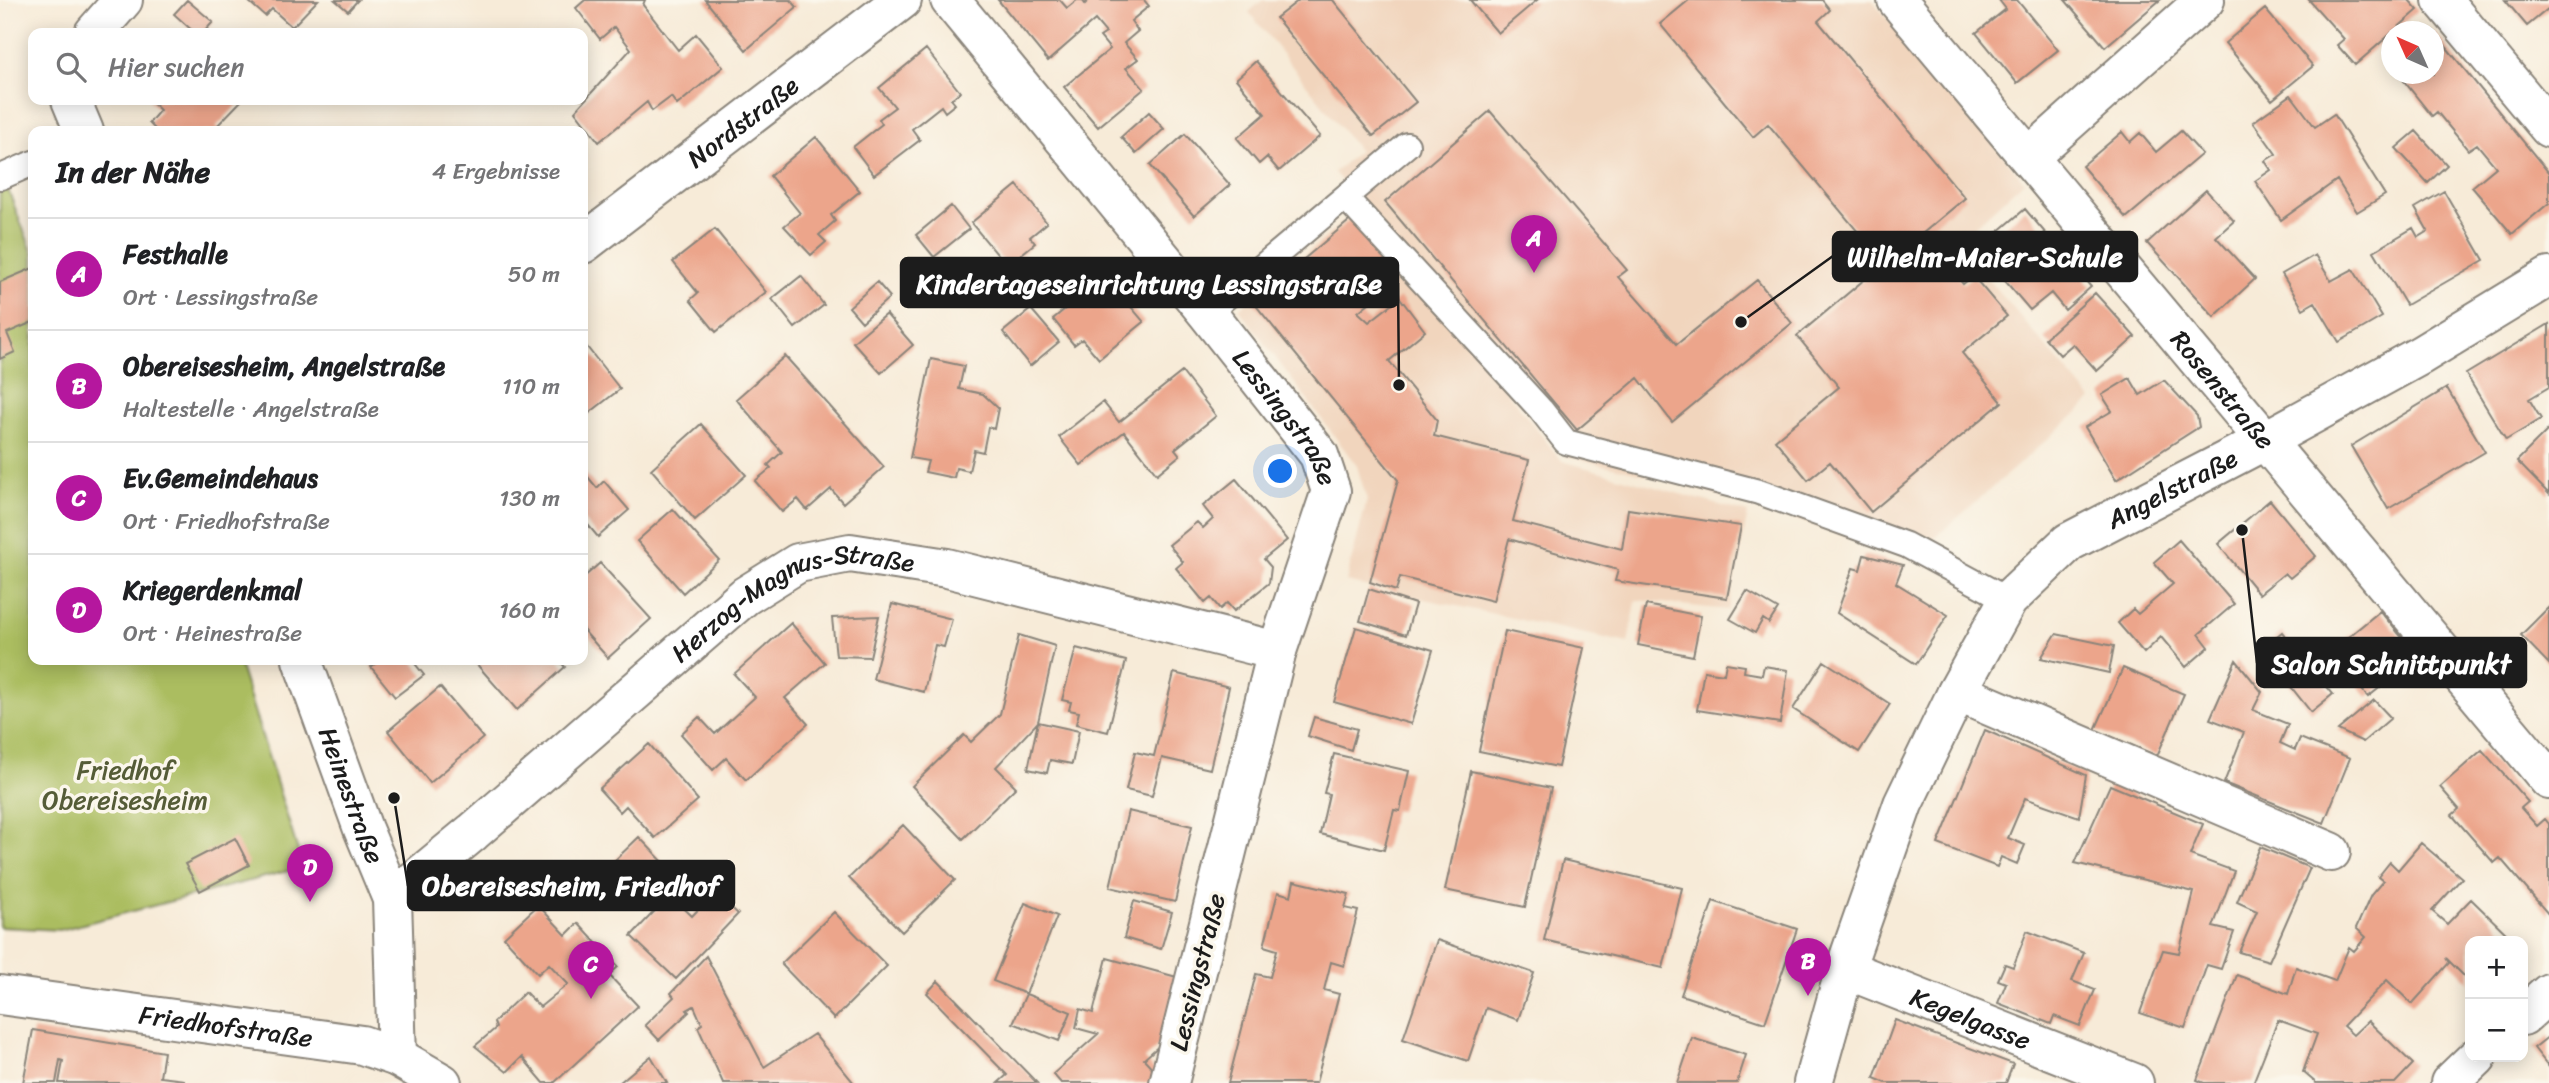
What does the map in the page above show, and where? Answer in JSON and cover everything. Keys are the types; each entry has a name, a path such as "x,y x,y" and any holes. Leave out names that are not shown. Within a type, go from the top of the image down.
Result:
{"street":[{"path":"98,28 123,0"},
{"name":"Nordstraße","path":"588,240 902,0"},
{"name":"Lessingstraße","path":"950,0 1207,313 1319,455 1331,491 1277,652 1168,1083"},
{"name":"Rosenstraße","path":"1897,0 2549,780"},
{"path":"2030,156 2205,0"},
{"path":"2442,0 2549,128"},
{"path":"73,105 82,126"},
{"name":"Angelstraße","path":"1813,1083 1845,969 1903,804 1957,692 2008,600 2069,542 2266,440 2421,355 2549,277"},
{"name":"Herzog-Magnus-Straße","path":"392,899 745,596 798,564 850,553 947,568 1277,652"},
{"name":"Heinestraße","path":"304,665 363,829 392,899 397,1057"},
{"path":"1957,692 2331,852"},
{"name":"Kegelgasse","path":"1845,969 2134,1083"},
{"path":"2528,1012 2549,993"},
{"name":"Friedhofstraße","path":"0,995 362,1045 397,1057 442,1083"},
{"path":"2451,1083 2472,1062"}],"lane":[{"path":"1207,313 1407,145"},
{"path":"1,177 28,165"},
{"path":"1346,198 1541,410 1566,442 1759,492 1808,509 1906,545 2008,600"}],"shaded area":[{"path":"1263,0 1872,0 2024,181 1957,243 2092,400 1913,557 1674,481 1566,456 1334,172 1359,151 1249,12"},
{"path":"1360,208 1562,461 1748,513 1728,610 1636,600 1628,643 1346,582 1367,500 1357,466 1239,309"}],"green space":[{"name":"Friedhof Obereisesheim","path":"0,169 28,241 28,665 240,665 303,867 60,930 0,927"}],"building":[{"path":"187,0 213,22 208,28 189,28 174,14"},
{"path":"247,0 318,0 292,27 272,9 265,16"},
{"path":"335,0 358,0 348,11"},
{"path":"585,0 645,0 643,5 678,50 696,34 723,67 677,105 671,97 652,111 647,102 599,142 575,111 580,105 588,105 588,97 631,49 614,27 600,39 576,8"},
{"path":"705,0 791,0 797,7 746,50"},
{"path":"998,0 1060,0 1067,8 1077,0 1082,0 1085,4 1089,0 1144,0 1149,6 1131,21 1138,31 1124,43 1138,59 1126,68 1144,89 1098,127 1064,87 1110,49 1100,37 1106,33 1095,20 1048,61"},
{"path":"1299,0 1333,0 1416,102 1373,136 1276,18"},
{"path":"1470,0 1537,0 1498,33"},
{"path":"1689,0 1822,0 1830,10 1818,21 1965,198 1922,234 1963,284 1973,276 2007,316 1962,353 2002,402 1871,512 1830,462 1808,480 1775,440 1839,387 1797,336 1884,263 1768,124 1753,137 1660,24"},
{"path":"1999,0 2017,0 2058,50 2017,83 1976,33 2006,9"},
{"path":"2065,0 2160,0 2105,47"},
{"path":"2309,0 2409,0 2418,10 2405,21 2381,21 2381,42 2355,65 2337,45 2344,39"},
{"path":"2505,0 2549,0 2549,8 2527,26"},
{"path":"2265,9 2313,66 2272,100 2225,43"},
{"path":"2444,44 2549,173 2549,203 2512,234 2472,187 2496,167 2477,144 2468,150 2437,112 2432,116 2406,84 2444,84"},
{"path":"926,49 960,92 951,99 955,104 945,112 941,106 912,129 920,140 874,175 853,147 882,124 879,119 895,107 879,88"},
{"path":"1256,61 1320,136 1279,171 1267,157 1259,164 1237,138 1265,114 1236,79"},
{"path":"2291,95 2315,127 2334,114 2385,195 2357,212 2337,180 2281,220 2255,181 2271,170 2265,161 2276,154 2253,122"},
{"path":"154,105 237,105 217,126 152,126 149,123 160,110"},
{"path":"1490,111 1627,270 1618,277 1677,344 1757,280 1792,323 1672,422 1638,378 1577,430 1385,202"},
{"path":"1149,112 1164,129 1136,154 1121,137"},
{"path":"2181,131 2202,154 2126,218 2082,166 2122,132 2130,142 2140,133 2156,152"},
{"path":"2416,131 2447,165 2428,183 2396,148"},
{"path":"1185,134 1230,185 1194,216 1150,165"},
{"path":"816,137 860,191 831,215 835,221 819,235 826,242 811,255 784,226 800,213 770,176"},
{"path":"1017,185 1047,223 1030,237 1035,243 1007,266 971,223"},
{"path":"2206,190 2234,221 2216,237 2255,279 2214,317 2147,243"},
{"path":"2444,191 2484,260 2406,305 2374,251 2413,228 2418,237 2428,231 2415,208"},
{"path":"951,206 969,229 934,257 916,235"},
{"path":"2025,209 2091,287 2065,310 2051,293 2030,310 1978,249"},
{"path":"1355,216 1389,257 1373,270 1387,288 1358,312 1369,322 1400,298 1425,331 1389,361 1437,420 1434,436 1529,460 1513,521 1622,549 1628,509 1741,526 1727,598 1615,581 1618,570 1509,539 1493,601 1400,577 1396,591 1370,582 1398,480 1253,302"},
{"path":"715,229 766,292 716,332 690,300 698,293 673,262"},
{"path":"2315,255 2331,281 2353,269 2382,317 2339,342 2315,302 2303,309 2282,274"},
{"path":"28,270 28,324 7,333 15,352 0,359 0,282"},
{"path":"801,276 824,305 795,328 772,299"},
{"path":"1105,276 1144,322 1099,359 1082,339 1074,345 1053,319"},
{"path":"877,282 890,297 862,322 849,307"},
{"path":"2095,293 2135,337 2097,371 2073,344 2060,355 2045,338"},
{"path":"1031,309 1059,342 1030,366 1003,332"},
{"path":"886,314 913,345 881,373 853,342"},
{"path":"2549,324 2549,387 2529,399 2541,419 2506,440 2466,374"},
{"path":"588,348 620,389 588,414"},
{"path":"785,356 884,467 843,503 831,489 807,510 798,499 782,512 755,481 771,468 768,465 782,452 736,399"},
{"path":"931,359 964,366 959,389 983,394 998,408 994,429 988,427 983,452 974,450 969,471 956,468 954,478 925,472 928,461 910,458"},
{"path":"1182,372 1216,416 1175,449 1180,455 1157,474 1124,432 1081,465 1059,437 1103,402 1119,422"},
{"path":"2130,378 2140,395 2164,380 2197,416 2199,427 2116,480 2085,427 2112,411 2102,395"},
{"path":"2447,388 2485,452 2388,509 2351,446"},
{"path":"701,424 746,475 695,520 651,469"},
{"path":"2549,429 2549,494 2517,461"},
{"path":"588,477 597,488 604,481 629,510 598,537 588,525"},
{"path":"1236,479 1287,540 1264,559 1271,567 1269,583 1234,611 1227,603 1220,609 1211,598 1205,603 1176,568 1183,562 1169,545 1197,522 1203,528 1213,519 1203,506"},
{"path":"2270,500 2316,556 2290,578 2285,573 2259,594 2218,544"},
{"path":"673,509 719,560 683,593 637,541"},
{"path":"2179,540 2234,604 2199,634 2209,647 2186,667 2161,637 2144,653 2118,623 2133,609 2138,614 2173,584 2154,562"},
{"path":"1864,555 1903,565 1896,583 1948,615 1916,664 1837,613 1853,568 1860,570"},
{"path":"600,563 651,619 608,658 588,636 588,574"},
{"path":"1369,589 1415,604 1406,635 1360,621"},
{"path":"1747,591 1778,609 1769,623 1763,619 1755,633 1730,619"},
{"path":"892,604 952,619 944,647 935,645 924,692 873,679"},
{"path":"1646,605 1701,616 1693,656 1638,645"},
{"path":"2549,607 2549,664 2521,635"},
{"path":"2380,611 2418,657 2368,697 2330,652"},
{"path":"879,616 870,657 836,656 832,618"},
{"path":"791,623 825,663 785,698 808,724 746,780 726,758 713,770 681,734 699,717 715,734 755,697 734,674"},
{"path":"1356,627 1433,650 1411,724 1334,702"},
{"path":"1505,631 1584,648 1558,767 1479,751"},
{"path":"2282,632 2333,694 2311,712 2261,649"},
{"path":"2056,634 2114,646 2109,673 2041,658"},
{"path":"1019,635 1055,646 1038,722 996,767 1016,787 963,839 912,786 964,735 971,742 1000,714"},
{"path":"1076,648 1126,661 1108,732 1076,724 1079,712 1069,710 1071,702 1062,700"},
{"path":"2236,660 2262,692 2253,710 2288,724 2280,743 2295,750 2300,738 2350,758 2324,823 2224,783 2244,732 2210,719"},
{"path":"1824,661 1890,704 1859,752 1793,709"},
{"path":"1726,663 1745,666 1744,672 1762,675 1764,666 1788,670 1780,723 1697,710 1704,671 1724,674"},
{"path":"416,665 424,675 395,697 371,667"},
{"path":"477,665 563,665 565,667 517,710"},
{"path":"2123,668 2184,694 2157,756 2095,730"},
{"path":"1174,673 1229,687 1210,769 1162,758 1152,796 1126,790 1135,752 1154,756"},
{"path":"440,687 483,738 430,783 388,731"},
{"path":"2374,700 2391,718 2363,742 2338,730"},
{"path":"1314,717 1357,729 1351,750 1308,736"},
{"path":"1038,722 1079,731 1072,764 1050,760 1047,773 1028,769"},
{"path":"1985,730 2086,775 2079,817 2025,798 2008,838 2025,845 2017,864 2001,857 1997,867 1938,844"},
{"path":"649,744 698,800 655,838 626,806 620,812 599,789"},
{"path":"2482,750 2528,802 2521,808 2537,826 2545,819 2549,824 2549,915 2500,858 2494,863 2452,815 2459,809 2440,787"},
{"path":"1334,754 1409,771 1400,811 1394,810 1384,850 1320,834 1329,794 1324,793"},
{"path":"1471,771 1551,788 1525,907 1445,890"},
{"path":"2110,785 2203,824 2190,855 2234,871 2213,927 2234,932 2221,969 2207,965 2185,1028 2140,1013 2163,950 2179,953 2194,892 2075,863"},
{"path":"1128,811 1192,826 1175,902 1110,887"},
{"path":"903,825 955,880 902,932 849,878"},
{"path":"639,837 667,866 639,892 612,863"},
{"path":"235,838 249,865 200,891 185,864"},
{"path":"2421,843 2462,878 2432,911 2447,924 2471,899 2509,936 2465,936 2465,977 2446,958 2449,963 2412,1004 2387,980 2343,1026 2353,1035 2368,1021 2413,1064 2395,1083 2316,1083 2303,1072 2317,1034 2278,1020 2253,1083 2204,1083 2197,1080 2237,975 2288,994 2296,967 2335,981 2349,947 2354,951 2366,937 2356,928 2371,895 2383,881 2378,877 2390,862 2398,870"},
{"path":"2260,847 2310,868 2269,961 2239,952 2257,911 2237,902"},
{"path":"1563,860 1682,888 1663,968 1544,940"},
{"path":"1294,881 1349,894 1345,908 1358,911 1344,966 1331,962 1324,990 1339,994 1316,1083 1228,1083 1256,974 1270,977 1277,950 1264,946 1278,892 1291,896"},
{"path":"715,892 738,914 676,979 631,936 670,895 692,916"},
{"path":"1134,901 1172,912 1161,949 1124,938"},
{"path":"1713,901 1797,929 1765,1023 1681,995"},
{"path":"1025,903 1057,916 1026,994 993,981"},
{"path":"538,905 566,935 578,923 618,967 609,975 638,1006 554,1083 544,1083 522,1057 507,1072 475,1046 496,1028 494,1022 525,992 540,1007 568,984 549,964 538,974 504,937"},
{"path":"834,912 887,966 834,1019 781,964"},
{"path":"2027,931 2084,953 2072,981 2095,990 2080,1026 2054,1016 2051,1024 1998,1003 2006,983 1998,980 2005,964 2013,967"},
{"path":"1437,940 1534,973 1518,1020 1486,1008 1468,1061 1403,1039"},
{"path":"706,956 764,1067 814,1034 854,1083 723,1083 698,1027 702,1024 694,1006 659,1040 645,1025 674,997 671,993"},
{"path":"1107,958 1184,979 1169,1037 1144,1059 1159,1075 1152,1083 1061,1083 1053,1074 1098,1034 1076,1028 1080,1009 1093,1013"},
{"path":"938,981 1037,1083 998,1083 1007,1075 927,993"},
{"path":"1026,994 1071,1012 1059,1041 1013,1023"},
{"path":"1895,1020 2013,1064 2006,1083 1886,1083 1874,1078"},
{"path":"33,1030 164,1052 160,1077 184,1080 184,1083 59,1083 63,1061 60,1060 56,1083 23,1083"},
{"path":"2549,1036 2549,1067 2534,1048"},
{"path":"1692,1038 1746,1055 1737,1083 1677,1083"},
{"path":"651,1056 667,1083 619,1083"}],"place":[{"name":"Festhalle","path":"1534,273"},
{"name":"Wilhelm-Maier-Schule","path":"1741,322"},
{"name":"Kindertageseinrichtung Lessingstraße","path":"1399,385"},
{"name":"Salon Schnittpunkt","path":"2242,530"},
{"name":"Obereisesheim, Friedhof","path":"394,798"},
{"name":"Kriegerdenkmal","path":"310,902"},
{"name":"Obereisesheim, Angelstraße","path":"1808,996"},
{"name":"Ev.Gemeindehaus","path":"591,999"}]}
